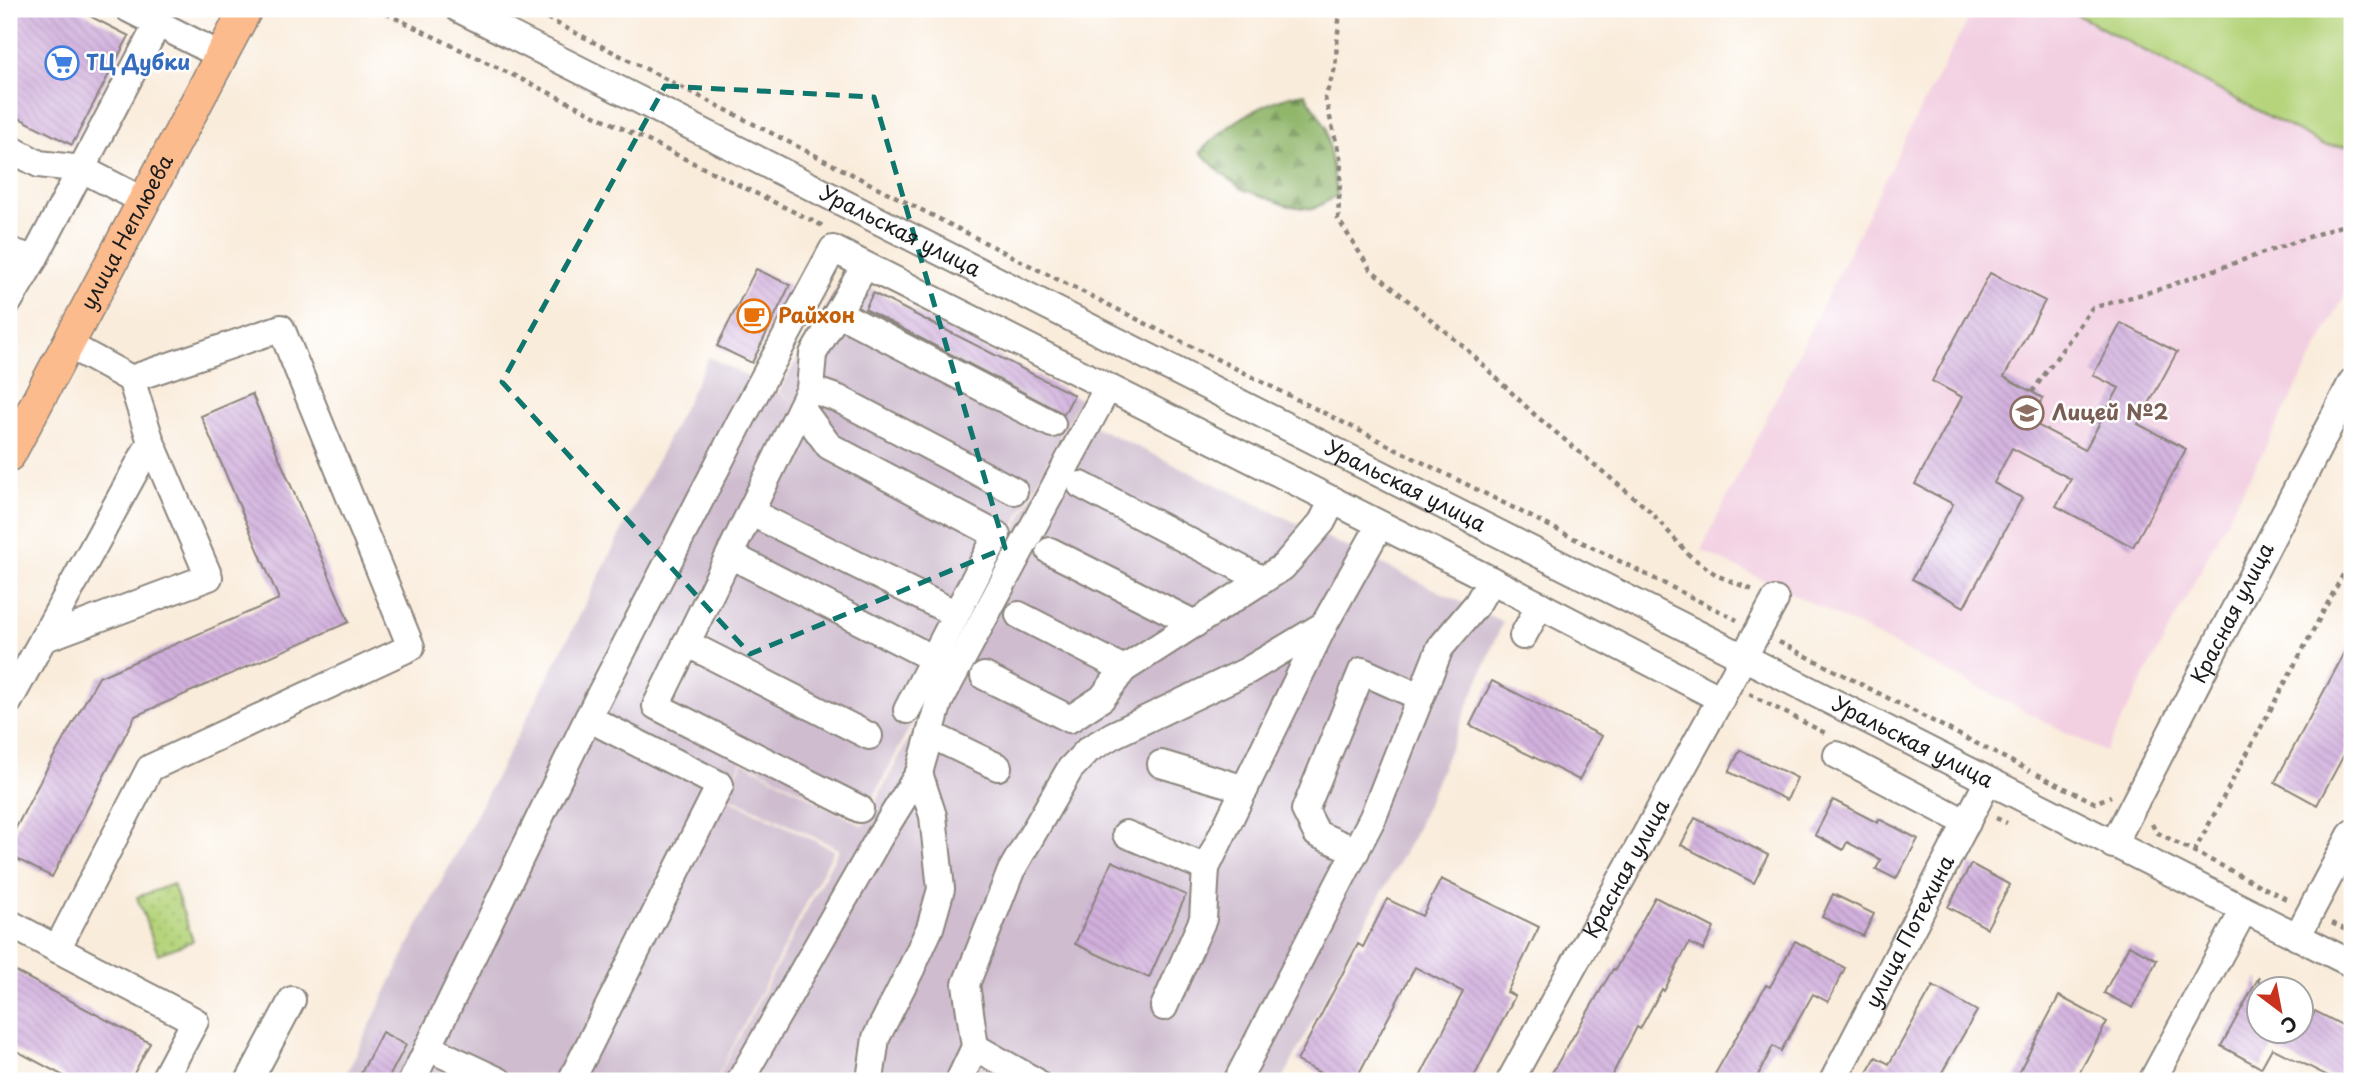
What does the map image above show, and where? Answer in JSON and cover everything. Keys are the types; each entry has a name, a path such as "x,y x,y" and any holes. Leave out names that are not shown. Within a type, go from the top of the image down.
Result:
{"main road":[{"name":"улица Неплюева","path":"9,454 246,9"}],"street":[{"path":"129,9 222,56"},
{"name":"Уральская улица","path":"459,9 2352,964"},
{"path":"9,301 34,259 158,23"},
{"path":"9,148 39,164 82,169 142,200"},
{"path":"412,1081 588,718 740,422 833,249 1491,580 1721,699"},
{"path":"9,251 34,259"},
{"path":"860,809 656,706 805,399 813,354 865,266"},
{"path":"838,313 1052,424"},
{"path":"57,949 150,768 411,647 281,328 131,379"},
{"path":"43,639 209,577 151,442 131,379 67,344"},
{"name":"Красная улица","path":"2113,845 2352,382"},
{"path":"740,1081 919,773 939,702 1108,387"},
{"path":"805,399 839,399 1014,491"},
{"path":"805,399 829,446 997,535 906,710"},
{"path":"9,701 151,442"},
{"path":"1081,485 1263,580"},
{"path":"984,676 1070,719 1102,698 1124,669 1283,567 1322,522 1333,500"},
{"path":"750,512 956,614"},
{"path":"1164,1007 1203,919 1206,868 1324,625 1380,525"},
{"path":"1050,551 1195,624"},
{"path":"730,555 932,658"},
{"path":"1237,1081 1373,817 1440,648 1477,604 1491,580"},
{"name":"Красная улица","path":"1510,1081 1775,600"},
{"path":"1523,636 1540,605"},
{"path":"1019,615 1124,669"},
{"path":"958,1081 975,1047 966,985 1011,871 1070,769 1088,750 1113,735 1247,671 1324,625"},
{"path":"686,643 869,736"},
{"path":"1356,851 1317,834 1306,810 1362,671 1420,697"},
{"path":"571,1081 720,785 588,718"},
{"path":"931,735 998,767"},
{"path":"1837,755 1967,823"},
{"path":"1161,764 1245,789"},
{"path":"870,1080 876,1038 930,928 941,889 933,816 919,773"},
{"name":"улица Потехина","path":"1833,1081 1988,781"},
{"path":"2297,937 2352,833"},
{"path":"1126,834 1206,868"},
{"path":"2152,1081 2244,910"},
{"path":"9,923 195,1021 163,1081"},
{"path":"249,1081 292,1000"},
{"path":"975,1047 1035,1081"},
{"path":"429,1048 499,1081"}],"path":[{"path":"529,9 1043,272 2095,803 2111,795 2146,814 2156,832 2352,933"},
{"path":"1342,9 1335,68 1325,98 1341,160 1338,219 1370,269 1465,348 1535,415 1650,511 1689,555 1718,576 1775,600"},
{"path":"2032,392 2092,308 2157,290 2352,222"},
{"path":"2194,852 2352,558"}],"highlighted area":[{"path":"665,86 874,97 1005,548 750,654 502,382"}],"shaded area":[{"name":"Лицей №2","path":"1974,9 2352,9 2352,282 2105,752 1844,619 1701,550 1911,127"},
{"path":"844,274 1080,399 861,822 742,760 725,797 834,850 715,1081 343,1081 416,930 556,662 709,357 796,402 779,392"},
{"path":"1073,416 1503,622 1414,835 1340,968 1282,1081 716,1081 839,849 726,795 743,762 863,826"}],"green space":[{"path":"2066,9 2352,9 2352,146 2323,145"},
{"path":"1305,93 1326,127 1337,196 1313,209 1289,206 1242,189 1200,152 1235,122 1262,106"},
{"path":"173,884 193,941 158,954 137,897"}],"building":[{"name":"ТЦ Дубки","path":"9,9 76,9 129,36 72,145 9,113"},
{"name":"Райхон","path":"756,269 790,285 752,363 717,346"},
{"path":"1990,273 2045,301 2004,377 2043,398 2031,422 2085,450 2119,388 2093,375 2121,323 2177,352 2138,424 2186,449 2133,547 2056,506 2071,479 2012,448 1994,483 2022,498 1964,607 1912,579 1953,504 1915,484 1962,397 1932,381"},
{"path":"873,293 1074,395 1064,414 865,309"},
{"path":"252,394 349,622 135,716 52,877 9,855 9,841 99,677 279,599 201,416"},
{"path":"2352,639 2352,740 2317,805 2275,782"},
{"path":"1492,681 1602,736 1579,780 1470,725"},
{"path":"1740,750 1797,778 1787,800 1729,772"},
{"path":"1833,800 1878,823 1879,819 1918,839 1896,879 1876,869 1881,860 1847,842 1843,850 1815,835"},
{"path":"1695,818 1768,855 1754,883 1681,845"},
{"path":"1112,861 1186,895 1149,978 1075,944"},
{"path":"1971,864 2010,885 1987,928 1948,907"},
{"path":"1441,879 1539,927 1507,992 1515,996 1472,1081 1418,1081 1463,992 1415,967 1355,1081 1336,1081 1297,1061 1358,944 1363,947 1387,899 1422,916"},
{"path":"1833,894 1874,914 1863,936 1822,917"},
{"path":"1655,897 1714,928 1703,950 1689,943 1664,991 1662,989 1640,1029 1637,1027 1609,1081 1547,1081 1613,969 1615,970"},
{"path":"1795,941 1845,968 1828,1002 1813,994 1781,1051 1773,1046 1755,1081 1729,1081 1715,1074 1766,985 1770,987"},
{"path":"2129,945 2157,960 2133,1008 2104,993"},
{"path":"9,968 150,1043 130,1081 73,1081 9,1047"},
{"path":"1933,986 1977,1011 1937,1081 1862,1081 1876,1057 1889,1064"},
{"path":"2059,996 2107,1022 2075,1081 2014,1081"},
{"path":"2246,1001 2246,1044 2316,1044 2316,1012 2352,1030 2352,1081 2338,1081 2272,1048 2261,1068 2221,1046"},
{"path":"382,1032 406,1045 387,1081 357,1081"}],"place":[{"name":"ТЦ Дубки","path":"62,63"},
{"name":"Райхон","path":"754,316"},
{"name":"Лицей №2","path":"2027,413"}]}
